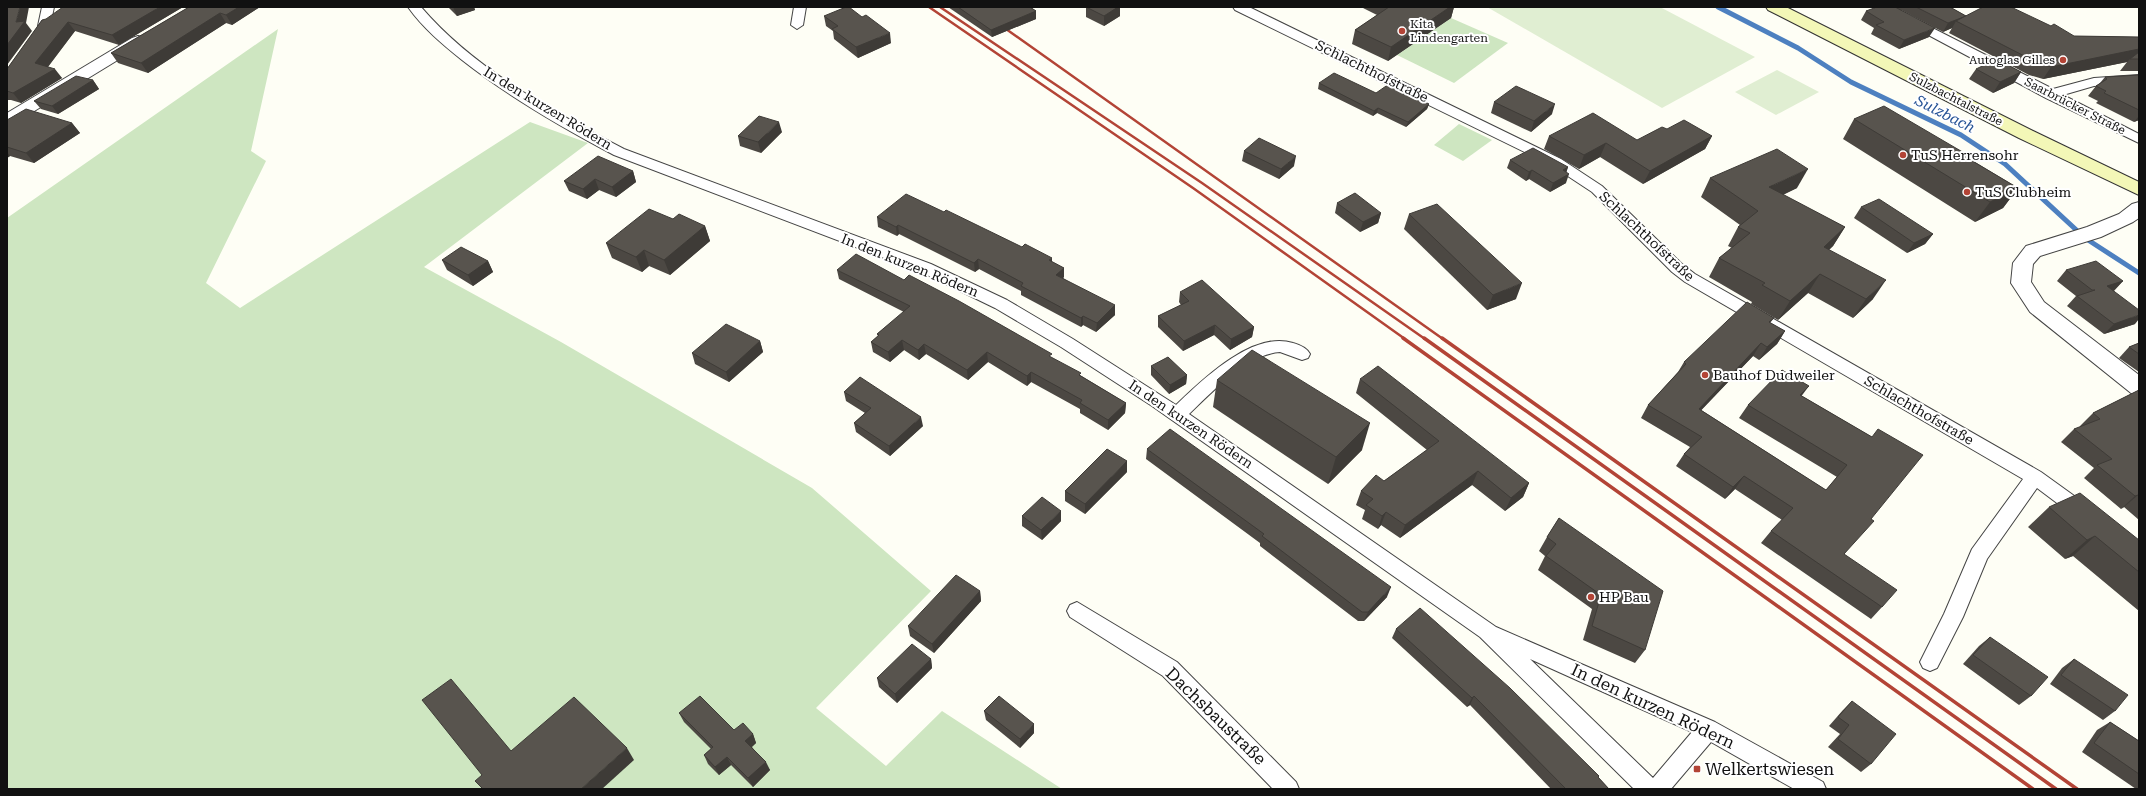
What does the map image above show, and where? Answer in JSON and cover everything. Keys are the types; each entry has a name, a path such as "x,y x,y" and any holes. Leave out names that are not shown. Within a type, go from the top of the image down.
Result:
{"main road":[{"name":"Sulzbachtalstraße","path":"1774,7 2025,134 2139,188"}],"street":[{"path":"44,26 48,7"},
{"name":"In den kurzen Rödern","path":"414,7 437,34 495,79 576,129 636,159 926,268 1001,304 1067,343 1177,415 1487,631 1649,789"},
{"path":"797,25 800,7"},
{"name":"Saarbrücker Straße","path":"1882,7 2139,140"},
{"name":"Schlachthofstraße","path":"1246,8 1556,162 1597,189 1677,268 1690,278 2035,477 2057,492 2096,524"},
{"path":"34,37 44,26 56,18"},
{"path":"7,120 154,32"},
{"path":"2051,95 2072,85 2092,81 2139,79"},
{"path":"2139,208 2126,218 2085,235 2033,251 2023,263 2022,283 2037,307 2139,387"},
{"path":"1177,415 1221,372 1241,360 1268,348 1281,346 1292,348 1302,354"},
{"path":"1930,662 1953,618 1979,555 2035,477"},
{"name":"Dachsbaustraße","path":"1077,611 1170,669 1288,789"},
{"name":"In den kurzen Rödern","path":"1487,631 1708,729 1816,789"},
{"path":"1657,789 1708,729"}],"green space":[{"path":"1487,7 1660,7 1755,57 1662,108"},
{"path":"1451,18 1508,43 1454,83 1397,55"},
{"path":"278,29 251,151 266,161 206,283 240,308 530,122 588,143 424,267 561,342 812,488 931,591 816,708 886,766 942,711 1062,789 7,789 7,218"},
{"path":"1777,70 1819,92 1776,115 1735,92"},
{"path":"1459,124 1492,140 1463,161 1434,145"}],"building":[{"path":"7,7 20,7 16,22 25,21 7,45"},
{"path":"63,7 160,7 112,35 68,22 35,63 55,69 13,93 7,91 7,69 42,20 46,19"},
{"path":"189,7 239,7 226,15 220,13 141,63 111,53"},
{"path":"849,7 862,17 866,15 890,33 856,47 832,29 838,26 824,16"},
{"path":"958,7 1030,7 1036,11 991,30"},
{"path":"1086,7 1118,7 1104,16"},
{"path":"1389,7 1450,7 1391,47 1355,30"},
{"path":"1877,7 1895,7 1935,28 1904,40 1876,25 1884,22 1866,11"},
{"path":"1916,7 1950,7 1966,16 1948,23"},
{"path":"1983,7 2011,7 2051,26 2054,24 2074,36 2139,37 2139,49 2051,67 2038,63 1956,21"},
{"path":"2139,52 2139,59 2130,59"},
{"path":"1997,59 2021,72 2000,82 1976,69"},
{"path":"1334,73 1376,93 1389,84 1429,104 1408,122 1378,108 1374,111 1319,83"},
{"path":"2139,75 2139,110 2104,93 2106,91 2096,86 2107,79 2105,77"},
{"path":"76,76 93,80 52,106 34,101"},
{"path":"1516,86 1555,104 1534,121 1494,102"},
{"path":"1884,106 1966,154 1964,156 2018,188 1990,202 1854,119"},
{"path":"26,109 72,123 26,153 7,147 7,120"},
{"path":"1593,113 1637,140 1662,127 1667,129 1684,120 1712,136 1650,171 1606,143 1584,155 1549,136"},
{"path":"759,116 779,122 758,142 738,136"},
{"path":"1259,138 1296,156 1281,169 1244,151"},
{"path":"1533,148 1568,167 1563,170 1569,174 1553,183 1532,170 1529,172 1510,160"},
{"path":"1777,149 1808,169 1769,187 1845,227 1824,247 1886,280 1866,299 1820,274 1790,301 1762,285 1765,283 1719,258 1750,233 1738,227 1758,211 1710,178"},
{"path":"598,156 633,171 612,187 595,179 583,189 564,181"},
{"path":"1355,193 1381,213 1363,222 1337,203"},
{"path":"906,194 944,212 946,210 1022,247 1025,244 1052,258 1049,260 1064,268 1056,275 1115,305 1097,323 1083,316 1081,318 1021,286 1023,283 978,259 974,263 898,225 896,227 877,217"},
{"path":"1879,199 1933,234 1914,243 1861,207"},
{"path":"1437,204 1522,283 1493,295 1409,214"},
{"path":"649,209 673,219 679,214 705,226 664,260 644,250 636,257 606,243"},
{"path":"461,247 488,261 468,275 442,260"},
{"path":"856,254 904,280 909,275 959,301 1052,354 1049,356 1081,373 1079,375 1126,403 1108,420 1080,403 1082,400 1031,372 1027,376 987,352 967,370 924,344 918,350 902,340 888,352 871,342 879,335 877,334 910,306 837,270"},
{"path":"2096,261 2123,281 2107,286 2139,310 2139,315 2114,324 2077,296 2095,290 2092,290 2066,270"},
{"path":"1202,280 1254,327 1231,339 1215,325 1184,341 1158,316 1189,301 1180,292"},
{"path":"1747,302 1774,318 1769,322 1785,331 1767,347 1761,343 1699,409 1826,490 1847,465 1748,405 1782,370 1809,386 1800,395 1872,437 1878,429 1923,455 1871,519 1874,521 1844,554 1897,590 1882,607 1771,531 1793,508 1744,476 1733,487 1684,454 1702,437 1648,405 1686,364 1684,362"},
{"path":"726,324 760,341 726,372 692,353"},
{"path":"2139,343 2139,354 2129,347"},
{"path":"1252,350 1370,423 1336,457 1217,380"},
{"path":"1168,357 1187,375 1170,385 1151,366"},
{"path":"1378,366 1529,483 1511,498 1478,471 1405,525 1386,512 1382,516 1366,505 1373,499 1361,491 1376,475 1384,481 1439,441 1360,379"},
{"path":"860,377 921,417 889,446 854,423 871,408 844,392"},
{"path":"2139,390 2139,495 2135,496 2097,465 2112,459 2074,429 2100,419 2093,413"},
{"path":"1170,429 1391,587 1368,612 1362,612 1262,536 1264,534 1147,449"},
{"path":"1107,449 1127,461 1085,504 1065,491"},
{"path":"2080,493 2139,540 2139,572 2095,536 2087,540 2049,507"},
{"path":"1042,497 1061,511 1041,530 1022,516"},
{"path":"1559,518 1663,591 1645,650 1592,626 1601,595 1546,556 1556,544 1547,537"},
{"path":"956,575 980,591 932,644 908,626"},
{"path":"1420,608 1510,688 1599,776 1598,777 1609,789 1566,789 1474,696 1472,698 1396,629"},
{"path":"1990,637 2048,677 2031,696 1973,655"},
{"path":"912,644 931,659 895,694 877,678"},
{"path":"2074,659 2128,695 2115,711 2061,675"},
{"path":"451,679 511,751 574,697 627,748 581,789 483,789 475,781 482,775 422,700"},
{"path":"700,696 734,730 743,723 753,734 745,741 766,762 748,778 727,757 715,767 704,755 713,747 679,713"},
{"path":"999,696 1034,724 1020,739 984,711"},
{"path":"1852,701 1896,734 1871,764 1838,739 1849,725 1838,717"},
{"path":"2110,722 2139,741 2139,774 2094,743"}],"waterway":[{"name":"Sulzbach","path":"1718,7 1798,48 1851,82 1961,135 2005,164 2085,238 2139,273"}],"railway":[{"path":"929,7 1193,188 1405,339"},
{"path":"940,7 1202,183 1425,339"},
{"path":"999,24 1443,339"},
{"path":"1403,338 2033,789"},
{"path":"1424,338 2056,789"},
{"path":"1442,338 2077,789"}],"place":[{"name":"Kita Lindengarten","path":"1402,31"},
{"name":"Autoglas Gilles","path":"2063,60"},
{"name":"TuS Herrensohr","path":"1903,155"},
{"name":"TuS Clubheim","path":"1967,192"},
{"name":"Bauhof Dudweiler","path":"1705,375"},
{"name":"HP Bau","path":"1591,597"},
{"name":"Welkertswiesen","path":"1697,769"}]}
